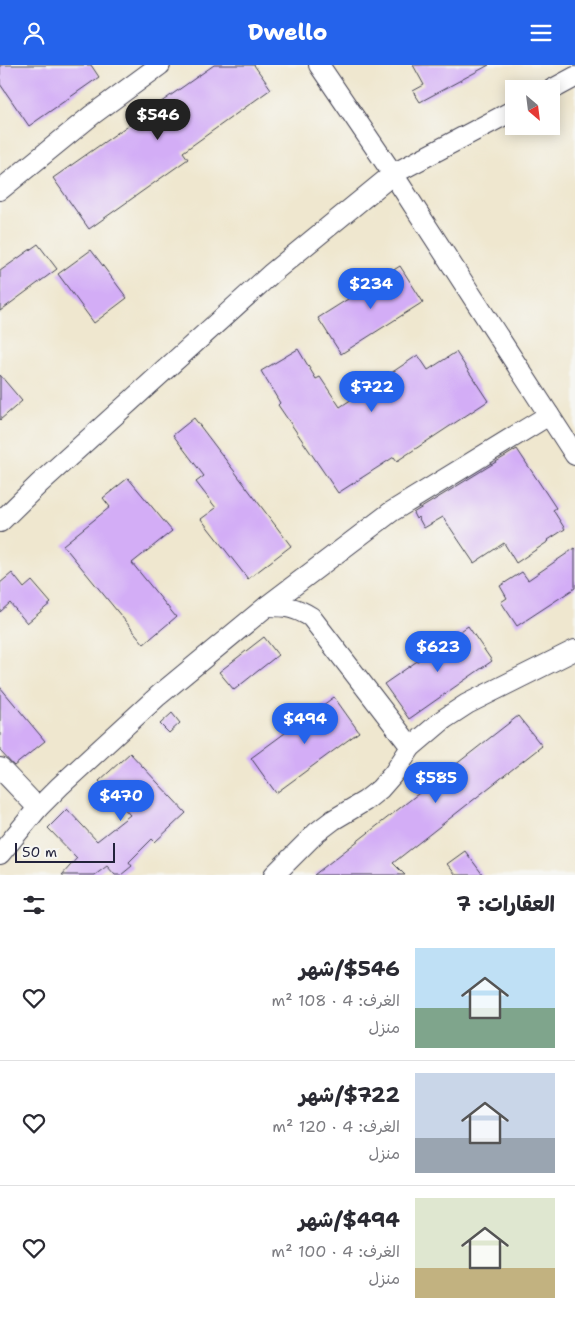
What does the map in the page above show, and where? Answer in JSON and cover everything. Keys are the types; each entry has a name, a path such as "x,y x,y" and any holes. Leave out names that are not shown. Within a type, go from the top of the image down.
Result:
{"street":[{"path":"0,190 92,115 160,65"},
{"path":"320,65 575,455"},
{"path":"560,85 575,77"},
{"path":"0,522 40,483 272,273 393,174 505,115"},
{"path":"0,854 38,808 158,696 267,606 391,512 549,415"},
{"path":"267,606 285,606 299,609 311,617 411,747"},
{"path":"274,875 316,833 380,789 394,773 411,747 444,719 467,704 575,650"},
{"path":"0,768 38,808"}],"building":[{"path":"0,65 91,65 99,77 29,126 0,84"},
{"path":"214,65 254,65 271,89 183,152 188,159 89,229 53,178"},
{"path":"413,65 489,65 420,102 413,91 424,85"},
{"path":"38,244 57,269 0,311 0,271"},
{"path":"91,250 127,298 94,323 58,274"},
{"path":"400,266 423,302 341,354 318,318"},
{"path":"298,349 316,379 320,377 340,407 418,355 428,370 456,352 488,401 397,461 394,457 338,493 278,405 280,403 261,371"},
{"path":"0,375 22,401 0,420"},
{"path":"194,418 291,546 248,579 201,519 216,508 196,482 204,476 173,435"},
{"path":"517,449 556,508 553,510 565,529 549,541 516,563 504,543 474,563 443,517 424,528 418,517 416,519 413,513"},
{"path":"128,478 172,531 132,563 176,617 144,644 63,545 110,507 103,498"},
{"path":"575,548 575,588 517,626 501,602 507,598 500,586 522,572 528,580"},
{"path":"12,573 24,588 32,581 51,603 27,623 10,603 0,612 0,583"},
{"path":"468,626 492,661 409,719 384,684"},
{"path":"264,637 278,655 234,690 219,672"},
{"path":"0,687 45,741 14,766 0,751"},
{"path":"334,697 359,732 276,793 251,758"},
{"path":"172,713 180,723 169,733 160,724"},
{"path":"518,716 542,746 393,863 405,875 314,875"},
{"path":"130,753 186,813 155,842 152,839 129,862 132,866 121,875 115,875 107,866 95,875 62,875 77,858 48,828 67,809 97,841 130,815 99,781"},
{"path":"465,851 483,875 456,875 447,864"}]}
